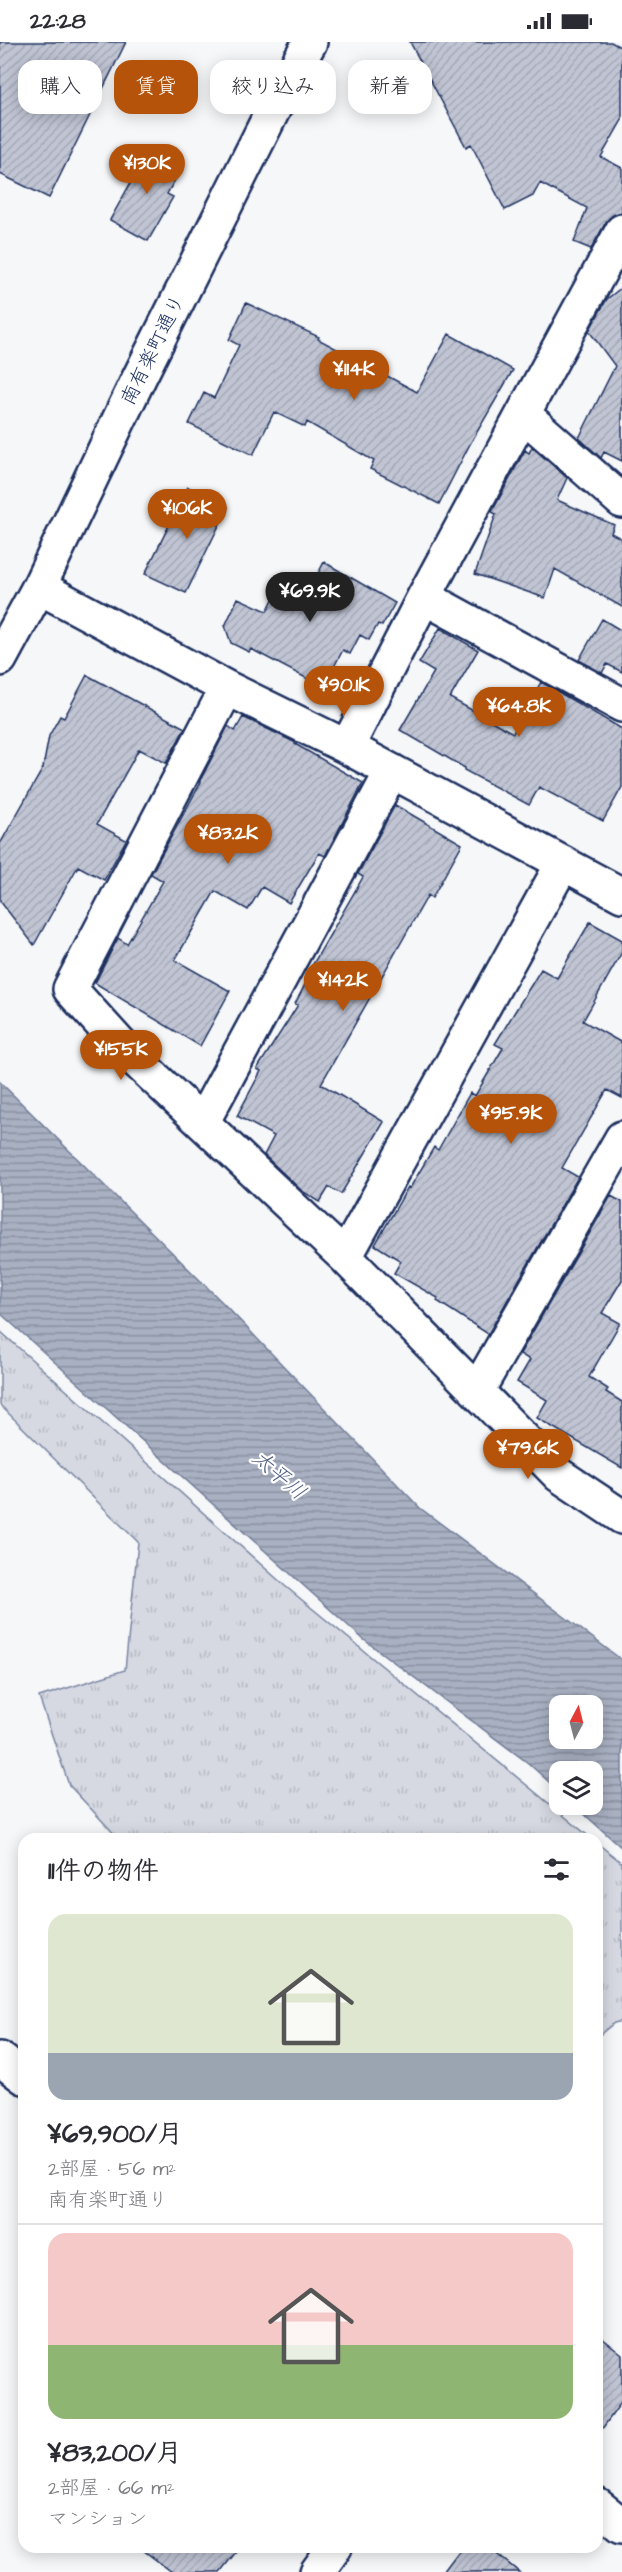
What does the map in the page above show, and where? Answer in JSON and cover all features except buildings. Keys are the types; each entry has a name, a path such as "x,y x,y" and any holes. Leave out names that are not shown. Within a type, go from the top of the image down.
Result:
{"main road":[{"name":"南有楽町通り","path":"0,659 39,587 145,365 282,92 310,42"},
{"path":"347,747 424,597 620,237"},
{"path":"523,414 622,501"},
{"path":"39,587 227,688 347,747 622,895"},
{"path":"424,597 622,705"},
{"path":"227,688 70,989 128,1053 203,1121 345,1257 559,1475 622,1517"},
{"path":"203,1121 392,771"},
{"path":"345,1257 563,863"},
{"path":"477,1391 622,1138"},
{"path":"0,2059 18,2072"},
{"path":"603,2510 622,2525"},
{"path":"317,2572 331,2553"}],"green space":[{"path":"0,1331 285,1586 549,1804 549,1815 563,1815 585,1833 113,1833 69,1785 39,1697 125,1670 138,1542 0,1405"},
{"path":"603,1848 622,1863 622,2021 614,2023 603,2032"}],"water":[{"name":"太平川","path":"0,1082 222,1302 420,1508 622,1660 622,1848 585,1815 603,1815 603,1761 549,1761 549,1782 528,1763 363,1639 0,1313"}]}
